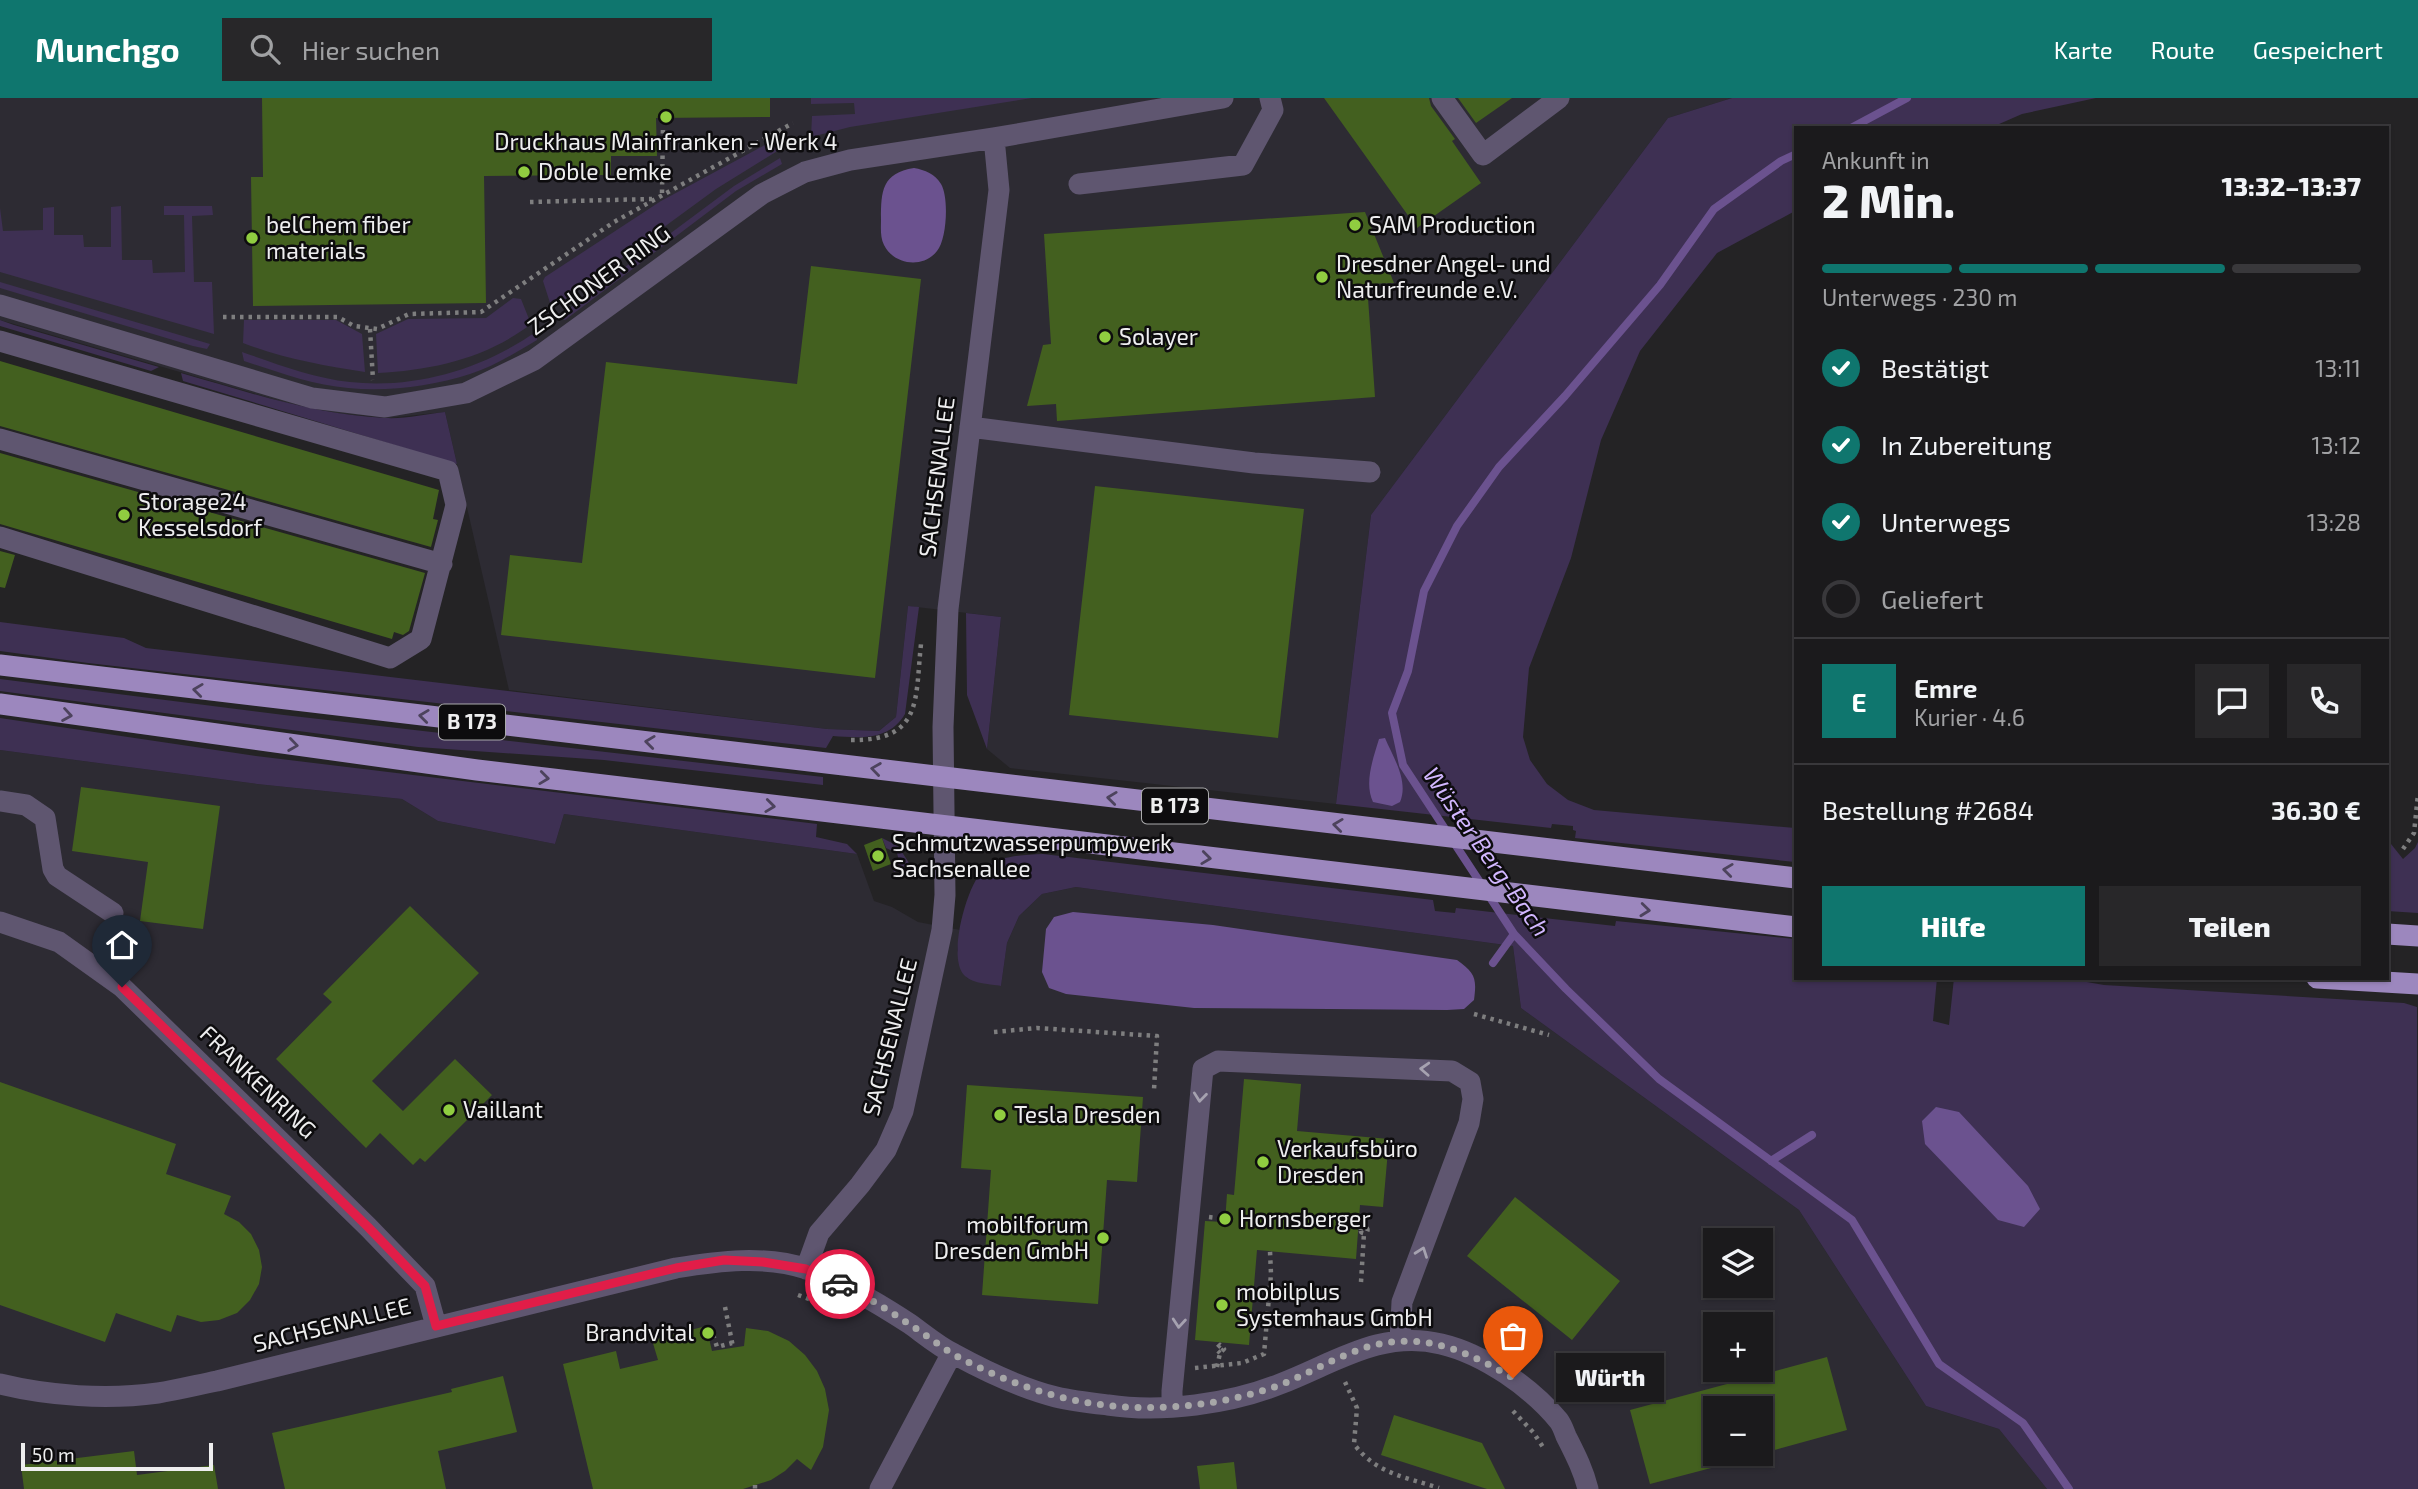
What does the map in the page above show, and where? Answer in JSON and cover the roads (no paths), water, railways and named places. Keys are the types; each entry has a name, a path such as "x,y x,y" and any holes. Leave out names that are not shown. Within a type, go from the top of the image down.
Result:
{"main road":[{"name":"B 173","path":"0,665 1794,878"},
{"name":"B 173","path":"0,704 449,766 1794,927"},
{"path":"2389,934 2418,936"},
{"path":"2351,980 2418,984"}],"street":[{"name":"ZSCHONER RING","path":"0,305 312,398 385,407 466,393 534,360 762,194 805,173 850,160 1223,98"},
{"path":"1079,184 1243,165 1273,110 1270,98"},
{"path":"1442,98 1483,155 1559,98"},
{"name":"SACHSENALLEE","path":"0,1384 108,1396 156,1393 217,1381 676,1268 724,1260 763,1262 806,1269 819,1233 886,1150 903,1111 942,930 945,895 943,826 948,609 999,190 994,138"},
{"path":"0,341 448,471 456,505 421,639 390,658 0,537"},
{"path":"164,389 174,355"},
{"path":"970,427 1254,463 1370,472"},
{"path":"0,439 442,564"},
{"path":"0,801 26,805 46,818 53,869 57,876 113,913"},
{"name":"FRANKENRING","path":"0,922 59,942 122,987 425,1286 436,1326"},
{"path":"1172,1407 1203,1069 1218,1061 1452,1071 1470,1082 1473,1099 1469,1123 1402,1302 1400,1341"},
{"path":"806,1269 855,1291 952,1353 1001,1377 1056,1397 1113,1406 1172,1407 1217,1401 1259,1392 1375,1345 1400,1341 1440,1343 1479,1358 1513,1378 1560,1423 1581,1462 1588,1489"},
{"path":"880,1489 952,1353"}],"waterway":[{"name":"Wüster Berg-Bach","path":"1855,126 1907,98"},
{"name":"Wüster Berg-Bach","path":"1794,155 1781,161 1714,209 1660,285 1565,396 1499,467 1457,526 1424,591 1408,671 1392,713 1403,765 1514,934 1566,989 1659,1079 1852,1220 1939,1364 2023,1423 2069,1489"},
{"path":"1493,963 1514,934"},
{"path":"1771,1161 1812,1135"}],"place":[{"name":"Druckhaus Mainfranken - Werk 4","path":"666,117"},
{"name":"Doble Lemke","path":"524,172"},
{"name":"SAM Production","path":"1355,225"},
{"name":"belChem fiber materials","path":"252,238"},
{"name":"Dresdner Angel- und Naturfreunde e.V.","path":"1322,277"},
{"name":"Solayer","path":"1105,337"},
{"name":"Storage24 Kesselsdorf","path":"124,515"},
{"name":"Schmutzwasserpumpwerk Sachsenallee","path":"878,856"},
{"name":"Vaillant","path":"449,1110"},
{"name":"Tesla Dresden","path":"1000,1115"},
{"name":"Verkaufsbüro Dresden","path":"1263,1162"},
{"name":"Hornsberger","path":"1225,1219"},
{"name":"mobilforum Dresden GmbH","path":"1103,1238"},
{"name":"mobilplus Systemhaus GmbH","path":"1222,1305"},
{"name":"Brandvital","path":"708,1333"},
{"name":"Würth","path":"1513,1378"}]}
